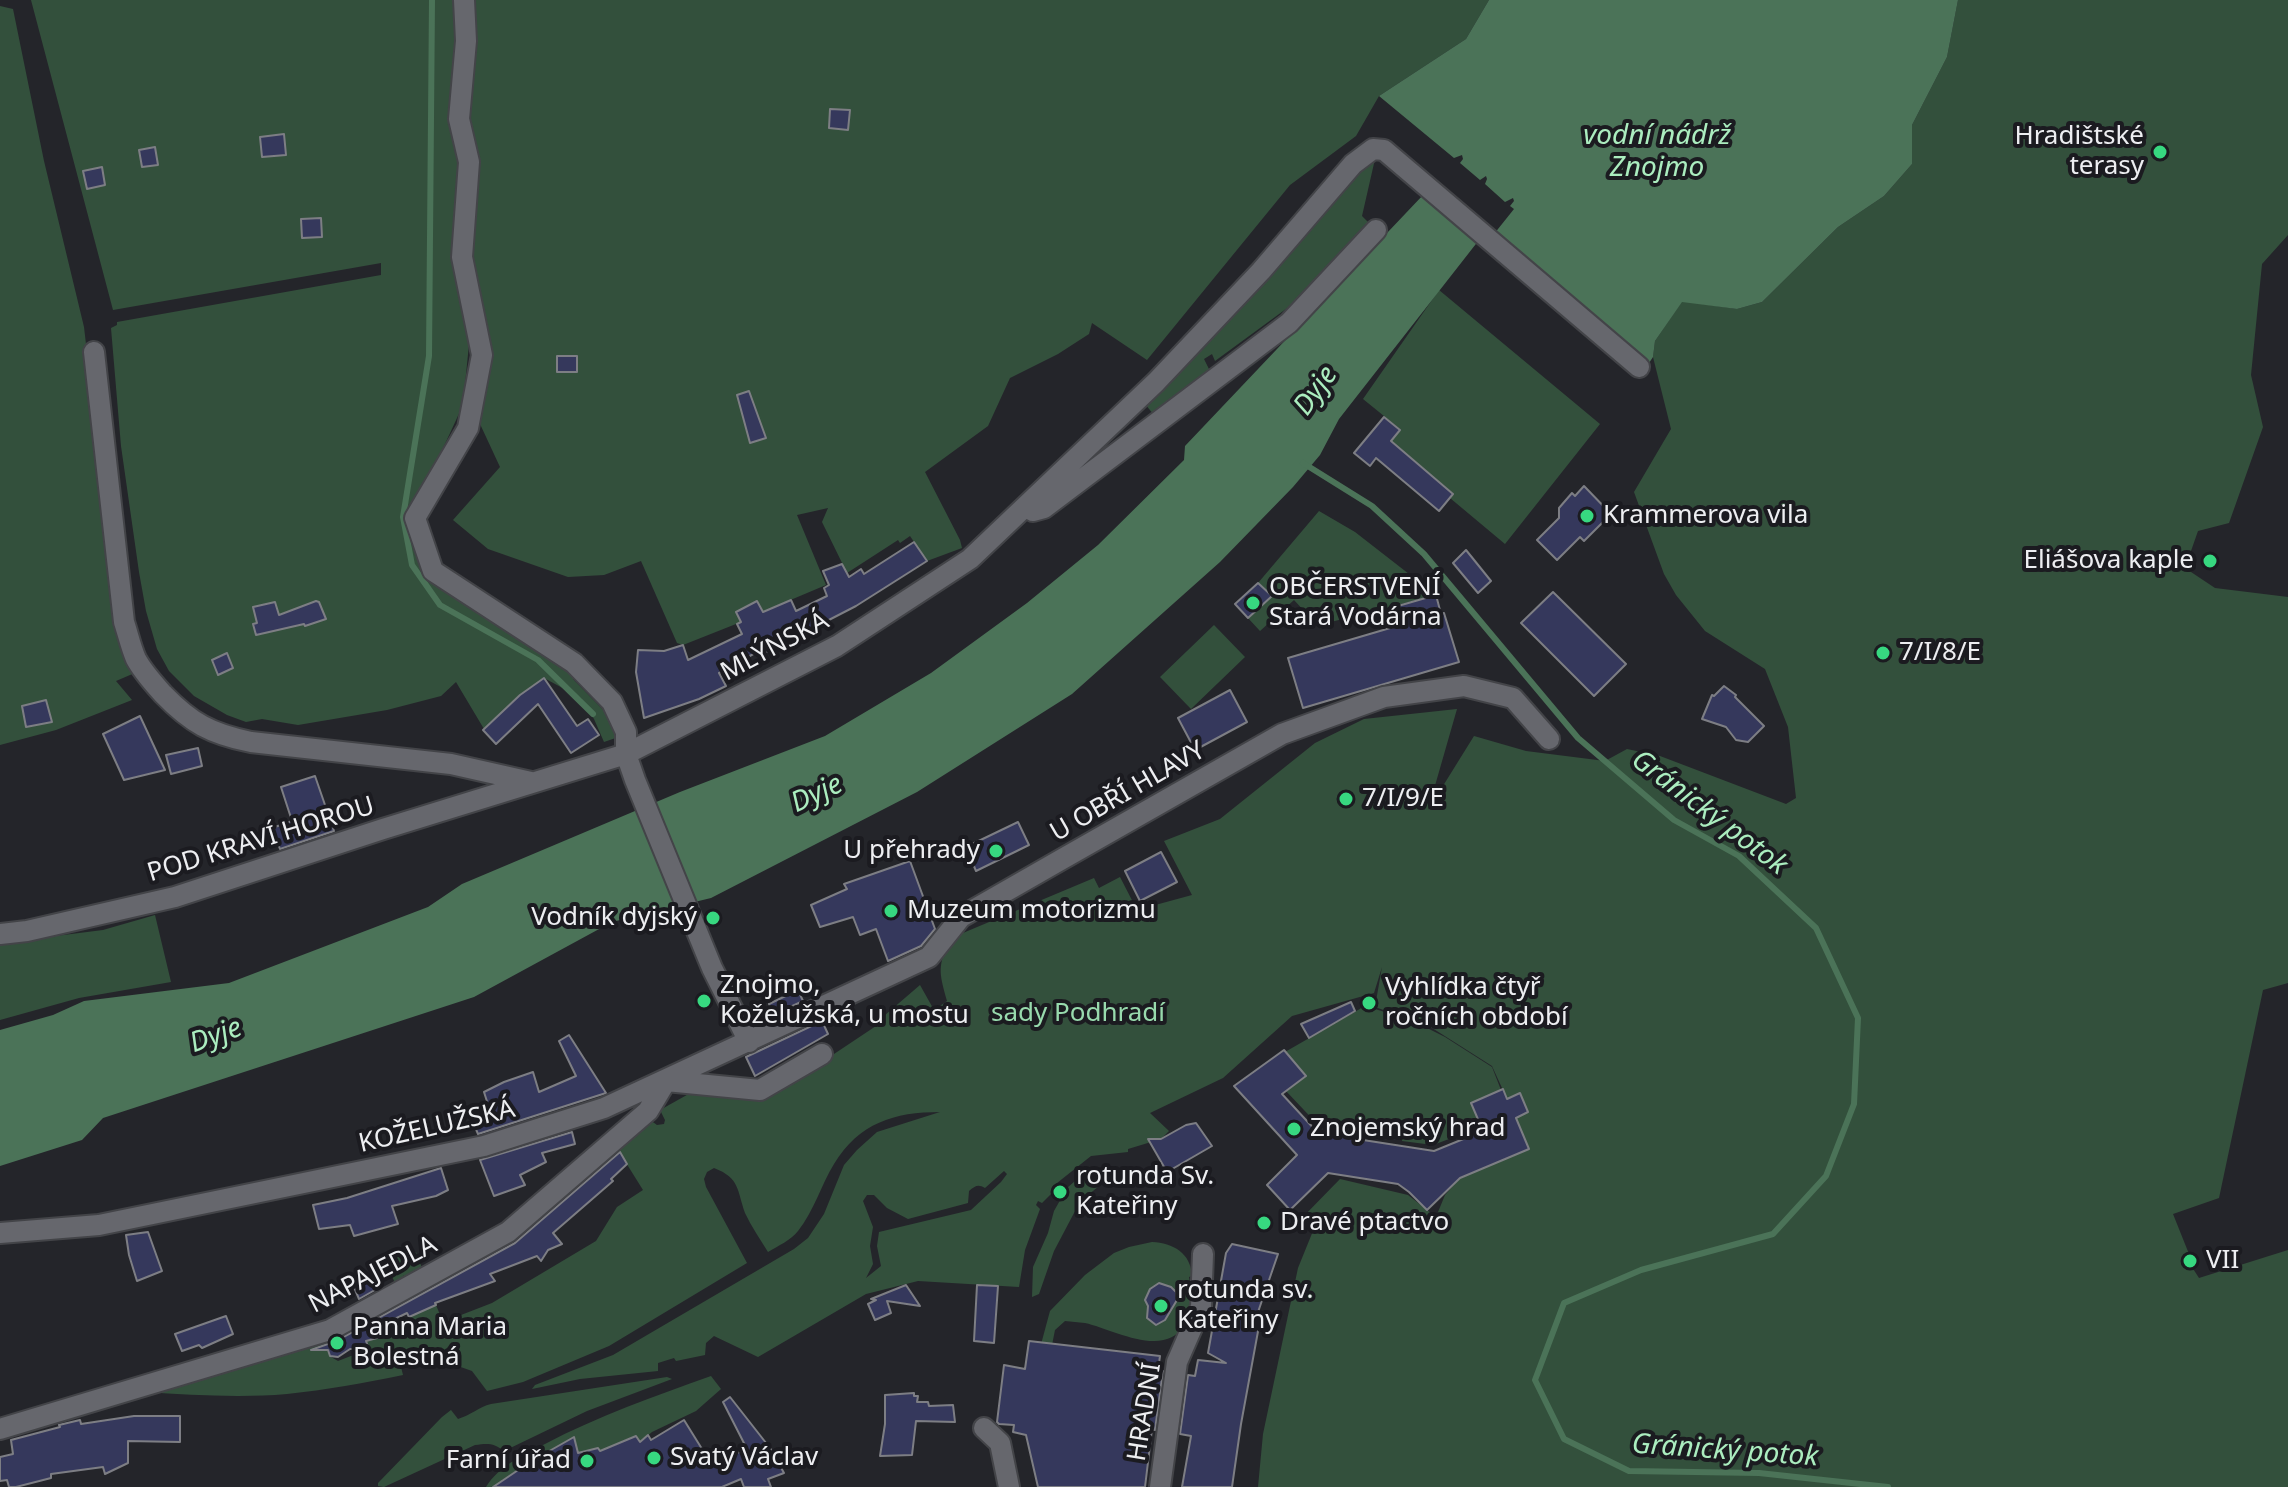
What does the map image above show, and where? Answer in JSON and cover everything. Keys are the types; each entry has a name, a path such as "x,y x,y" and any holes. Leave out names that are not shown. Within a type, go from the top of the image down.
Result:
{"street":[{"path":"464,0 466,41 459,119 469,162 462,257 482,355 468,428 415,518 433,571 574,663 612,702 626,732 626,754 635,780 712,968 749,1042"},
{"name":"MLÝNSKÁ","path":"535,783 626,754 837,646 970,559 1156,382 1261,271 1353,164 1373,149 1384,150 1639,367"},
{"path":"1026,506 1033,511 1044,508 1289,323 1376,230"},
{"path":"94,352 124,622 136,659 154,684 184,715 230,738 451,764 535,783"},
{"name":"U OBŘÍ HLAVY","path":"749,1042 929,957 961,917 1282,734 1384,697 1464,686 1513,698 1549,739"},
{"name":"POD KRAVÍ HOROU","path":"0,934 27,931 175,897 535,783"},
{"name":"KOŽELUŽSKÁ","path":"0,1233 99,1225 484,1146 604,1108 749,1042"},
{"path":"666,1081 760,1090 822,1054"},
{"name":"NAPAJEDLA","path":"0,1429 330,1330 508,1232 648,1111 666,1081"},
{"name":"HRADNÍ","path":"1160,1487 1177,1362 1201,1307 1203,1254"},
{"path":"984,1428 1000,1443 1009,1487"}],"green space":[{"path":"31,0 458,0 470,334 463,405 408,524 435,579 581,669 573,679 617,724 630,733 604,742 581,698 544,678 518,696 484,729 456,682 441,696 387,710 298,725 262,719 246,722 227,715 194,696 169,671 157,649 139,572 121,446 111,328 117,322 381,275 381,263 113,310"},
{"path":"472,0 1489,0 1466,39 1379,96 1356,136 1290,185 1147,360 1092,323 1089,334 1010,378 988,426 925,472 962,548 927,561 910,536 900,543 898,540 847,573 822,522 828,508 797,515 826,585 762,612 736,612 741,622 683,645 677,643 641,561 604,575 568,577 488,549 453,520 500,467 474,411 479,357 466,257 463,120"},
{"name":"sady Podhradí","path":"1958,0 2288,0 2288,235 2262,264 2251,375 2263,427 2229,523 2198,531 2185,568 2215,588 2288,597 2288,983 2263,990 2219,1198 2173,1214 2191,1259 2198,1265 2190,1264 2199,1278 2288,1250 2288,1487 1258,1487 1263,1434 1298,1268 1313,1231 1301,1219 1340,1179 1408,1195 1436,1217 1445,1195 1460,1178 1529,1149 1516,1118 1528,1111 1520,1093 1507,1099 1492,1066 1429,1026 1375,1007 1382,967 1374,993 1292,1016 1223,1078 1150,1113 1169,1131 1161,1139 1128,1149 1128,1152 1091,1156 1052,1187 1054,1191 1036,1205 1040,1209 1025,1250 1019,1287 918,1281 866,1294 758,1357 714,1336 706,1343 705,1355 658,1363 658,1371 580,1379 532,1389 535,1385 613,1355 794,1249 808,1238 824,1214 844,1165 857,1150 877,1132 940,1112 908,1114 879,1123 855,1139 834,1164 798,1231 768,1252 745,1213 733,1181 714,1168 707,1172 704,1179 706,1187 747,1263 609,1346 523,1382 487,1391 472,1371 427,1355 400,1363 403,1375 287,1394 252,1396 145,1392 326,1340 331,1357 338,1361 369,1349 366,1341 436,1305 443,1322 492,1303 596,1241 617,1207 643,1190 618,1150 650,1120 657,1125 664,1124 660,1110 694,1091 761,1098 876,1026 920,985 934,1010 947,1001 941,969 951,938 1094,878 1099,888 1120,877 1137,910 1192,895 1164,841 1220,819 1315,743 1364,719 1457,709 1428,810 1474,736 1526,751 1605,761 1627,749 1660,756 1786,804 1796,798 1788,727 1765,669 1705,631 1676,595 1664,574 1634,492 1671,429 1653,357 1655,341 1682,301 1737,309 1762,302 1838,227 1884,196 1912,164 1912,125 1947,57","holes":["1004,1171 1007,1174 971,1210 879,1232 877,1246 881,1266 866,1278 873,1264 870,1246 873,1227 863,1201 867,1195 874,1195 887,1208 908,1219 968,1203 971,1189 978,1186 985,1188"]},
{"path":"0,6 13,9 44,161 84,327 119,630 137,672 116,681 132,700 56,730 0,745"},
{"path":"1375,159 1362,216 1368,222 1343,252 1290,306 1215,361 1212,354 1204,359 1210,371 1154,415 1145,404 1364,163"},
{"path":"1439,290 1600,424 1505,544 1450,498 1453,493 1415,461 1388,444 1400,429 1363,399"},
{"path":"1319,511 1355,532 1436,595 1327,623 1321,629 1294,600 1260,631 1248,618 1271,597 1258,583"},
{"path":"1214,625 1245,657 1191,709 1160,677"},
{"path":"155,915 171,982 79,998 0,1020 0,943 103,930"},
{"path":"1365,1006 1411,1020 1492,1067 1501,1090 1471,1103 1481,1127 1433,1145 1402,1141 1403,1133 1352,1125 1349,1132 1321,1128 1286,1091 1306,1076 1285,1052"},
{"path":"1116,1170 1134,1175 1157,1174 1159,1181 1147,1184 1130,1180 1106,1185 1102,1173"},
{"path":"1082,1175 1094,1177 1098,1187 1084,1198 1074,1213 1054,1251 1039,1294 1032,1297 1033,1267 1054,1211 1067,1188"},
{"path":"1152,1242 1167,1244 1180,1251 1191,1268 1189,1308 1178,1333 1162,1340 1140,1340 1085,1323 1065,1321 1055,1330 1050,1355 1040,1348 1050,1311 1085,1275 1114,1253"},
{"path":"416,1252 422,1268 405,1278 403,1275 404,1278 395,1283 385,1261"},
{"path":"711,1376 721,1389 696,1411 652,1432 640,1442 636,1436 622,1441 624,1447 601,1453 597,1448 578,1453 574,1438 502,1480 500,1487 486,1487 498,1473 528,1452 627,1407"},
{"path":"667,1377 672,1379 587,1411 504,1451 491,1444 475,1445 384,1487 378,1486 451,1410 458,1419 491,1404"}],"water":[{"name":"vodní nádrž Znojmo","path":"1489,0 1958,0 1947,57 1912,125 1912,164 1884,196 1838,227 1762,302 1737,309 1682,302 1655,341 1649,363 1494,234 1514,209 1510,206 1513,198 1505,202 1485,184 1486,176 1480,180 1460,163 1462,155 1454,158 1379,96 1466,39"},
{"name":"Dyje","path":"1424,194 1479,240 1339,419 1320,455 1293,487 1220,562 1072,694 917,792 711,898 612,922 474,997 103,1118 82,1140 0,1166 0,1030 53,1015 84,1001 229,983 428,907 462,884 680,792 825,736 931,673 1027,603 1098,545 1184,460 1185,446"}],"building":[{"path":"830,109 850,110 848,130 829,128"},
{"path":"284,134 286,155 262,157 260,137"},
{"path":"155,147 158,165 142,167 139,150"},
{"path":"102,167 105,185 87,189 83,171"},
{"path":"321,218 322,237 302,238 301,219"},
{"path":"557,356 577,356 577,372 557,372"},
{"path":"749,391 766,438 750,443 737,395"},
{"path":"1384,417 1400,430 1391,441 1453,494 1439,511 1376,458 1370,466 1354,453"},
{"name":"Krammerova vila","path":"1584,486 1611,514 1584,541 1580,537 1557,560 1537,540 1559,518 1559,508 1572,493 1575,496"},
{"path":"914,542 927,561 856,606 719,673 726,686 644,718 636,672 638,650 664,651 683,645 688,660 742,634 736,612 757,601 763,612 791,600 796,611 827,596 824,588 829,585 823,571 842,564 849,577 861,569 864,574"},
{"path":"1466,550 1491,581 1478,593 1453,563"},
{"path":"1258,583 1272,596 1248,618 1235,604"},
{"path":"1553,592 1626,664 1594,696 1521,623"},
{"path":"1436,595 1459,662 1303,708 1288,658 1397,626 1391,608"},
{"path":"316,601 326,619 256,635 253,607 275,602 279,615"},
{"path":"227,653 233,668 218,675 212,660"},
{"path":"544,678 577,726 588,719 599,735 571,753 538,704 496,744 483,730 520,695"},
{"path":"1724,686 1764,726 1748,742 1736,740 1726,727 1702,719 1712,695"},
{"path":"1230,690 1247,722 1195,750 1178,718"},
{"path":"46,700 52,722 26,727 22,706"},
{"path":"140,716 165,770 124,780 103,734"},
{"path":"198,748 202,766 171,774 166,755"},
{"path":"315,776 334,831 280,849 272,828 292,821 281,787"},
{"path":"1018,822 1029,845 976,871 966,847"},
{"path":"1161,852 1177,882 1140,901 1125,871"},
{"name":"Muzeum motorizmu","path":"910,861 935,929 921,946 888,961 876,929 860,935 853,917 820,927 811,905 847,889 844,884"},
{"path":"798,990 803,1001 773,1015 769,1004"},
{"path":"1351,1002 1355,1011 1309,1038 1301,1024"},
{"path":"822,1021 828,1034 755,1076 746,1057"},
{"path":"569,1035 606,1093 478,1134 472,1120 491,1114 484,1092 533,1072 539,1092 576,1076 559,1041"},
{"name":"Znojemský hrad","path":"1284,1050 1306,1076 1282,1094 1318,1133 1434,1151 1483,1131 1471,1103 1503,1089 1507,1099 1520,1093 1528,1112 1516,1118 1529,1149 1460,1178 1427,1210 1398,1184 1328,1173 1290,1210 1267,1185 1297,1155 1234,1086"},
{"path":"1196,1123 1212,1146 1167,1172 1148,1139 1161,1139"},
{"path":"572,1132 575,1144 542,1153 546,1162 520,1175 525,1185 494,1196 480,1160"},
{"path":"620,1152 627,1164 611,1179 613,1181 553,1233 562,1244 548,1250 541,1261 537,1256 490,1274 495,1281 435,1303 409,1317 407,1313 374,1329 377,1338 366,1341 369,1349 350,1349 338,1357 330,1356 328,1350 311,1350 336,1341 515,1243"},
{"path":"441,1168 448,1190 436,1196 392,1206 398,1224 354,1236 350,1225 319,1229 313,1205 347,1198"},
{"path":"148,1232 162,1271 137,1281 126,1235"},
{"path":"1232,1244 1278,1254 1257,1315 1261,1315 1232,1487 1182,1487 1191,1436 1180,1434 1188,1375 1195,1376 1198,1360 1226,1363 1208,1353 1226,1253"},
{"path":"379,1278 382,1286 359,1299 354,1287"},
{"name":"rotunda sv. Kateřiny","path":"1159,1283 1171,1287 1176,1292 1177,1300 1165,1320 1156,1325 1147,1318 1145,1300 1150,1289"},
{"path":"906,1285 920,1306 887,1301 891,1313 875,1320 868,1304 876,1300 871,1299"},
{"path":"977,1285 998,1286 994,1343 974,1341"},
{"path":"226,1316 233,1334 202,1348 199,1345 182,1351 175,1334"},
{"path":"1029,1341 1160,1356 1158,1370 1163,1371 1145,1487 1038,1487 1026,1435 1013,1432 1014,1425 997,1422 1004,1365 1025,1369"},
{"path":"914,1393 918,1396 917,1402 928,1402 929,1406 953,1405 955,1422 916,1421 912,1455 880,1456 885,1395"},
{"path":"730,1397 770,1448 784,1473 768,1479 771,1487 744,1487 741,1479 722,1487 493,1487 574,1437 578,1453 598,1448 600,1451 636,1436 640,1442 648,1435 651,1440 684,1420 707,1457 712,1453 717,1461 747,1449 723,1402"},
{"path":"134,1416 180,1416 180,1442 128,1441 128,1463 105,1474 103,1467 51,1474 51,1478 16,1487 9,1487 7,1480 0,1481 0,1457 13,1454 11,1440 80,1420 81,1424"}],"waterway":[{"path":"432,0 429,356 403,517 412,565 440,605 538,660 593,714"},
{"name":"Gránický potok","path":"1303,463 1372,506 1424,554 1578,738 1674,820 1739,856 1816,928 1858,1018 1854,1104 1826,1176 1773,1234 1641,1270 1564,1303 1535,1380 1564,1439 1629,1471 1759,1473 1888,1487"}],"place":[{"name":"Hradištské terasy","path":"2160,152"},
{"name":"Krammerova vila","path":"1587,516"},
{"name":"Eliášova kaple","path":"2210,561"},
{"name":"OBČERSTVENÍ Stará Vodárna","path":"1253,603"},
{"name":"7/I/8/E","path":"1883,653"},
{"name":"7/I/9/E","path":"1346,799"},
{"name":"U přehrady","path":"996,851"},
{"name":"Muzeum motorizmu","path":"891,911"},
{"name":"Vodník dyjský","path":"713,918"},
{"name":"Znojmo, Koželužská, u mostu","path":"704,1001"},
{"name":"Vyhlídka čtyř ročních období","path":"1369,1003"},
{"name":"Znojemský hrad","path":"1294,1129"},
{"name":"rotunda Sv. Kateřiny","path":"1060,1192"},
{"name":"Dravé ptactvo","path":"1264,1223"},
{"name":"VII","path":"2190,1261"},
{"name":"rotunda sv. Kateřiny","path":"1161,1306"},
{"name":"Panna Maria Bolestná","path":"337,1343"},
{"name":"Svatý Václav","path":"654,1458"},
{"name":"Farní úřad","path":"587,1461"}]}
